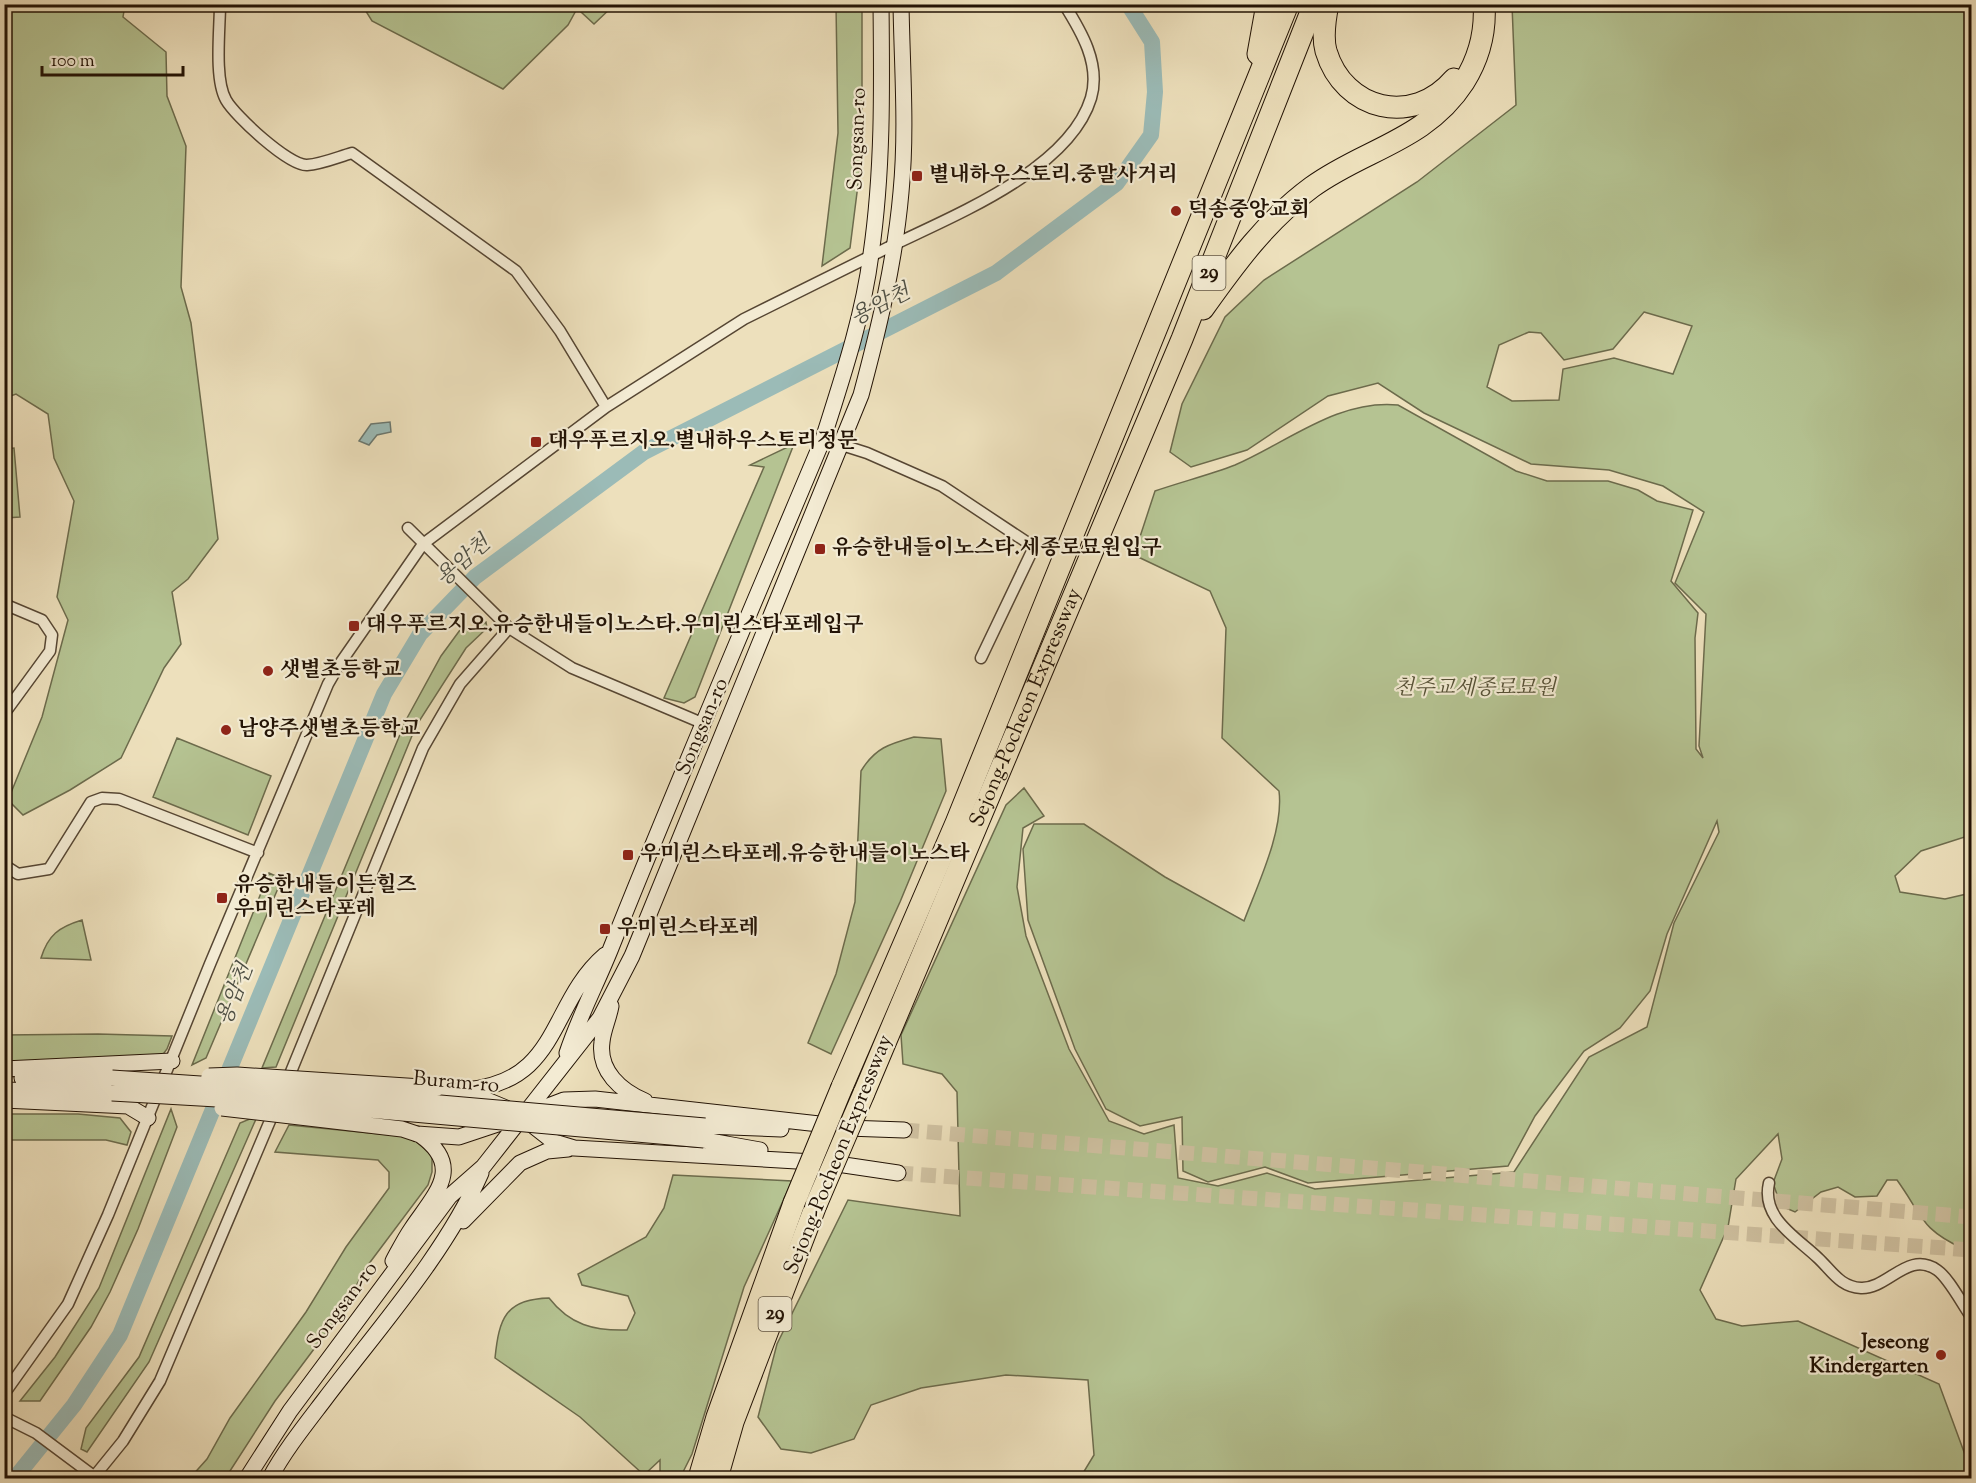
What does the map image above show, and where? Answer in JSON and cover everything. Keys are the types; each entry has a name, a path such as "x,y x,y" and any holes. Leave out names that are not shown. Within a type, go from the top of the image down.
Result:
{"highway":[{"path":"1238,130 1262,43 1267,4"},
{"name":"Sejong-Pocheon Expressway","path":"717,1479 725,1420 794,1203 956,823 1288,4"},
{"name":"Sejong-Pocheon Expressway","path":"699,1479 1182,339 1314,4"},
{"path":"1328,4 1324,33 1326,50 1343,83 1361,98 1374,104 1401,108 1434,98 1456,77 1470,44 1472,4"},
{"path":"1182,339 1239,259 1274,218 1313,186 1434,118 1456,94 1473,68 1483,35 1484,4"}],"street":[{"path":"220,4 220,79 226,100 278,154 297,164 307,165 352,153 516,270 560,330 606,407"},
{"name":"Songsan-ro","path":"563,1064 582,1011 610,951 702,723 823,439 832,410 861,307 871,256 883,124 881,4"},
{"name":"Songsan-ro","path":"247,1479 290,1411 450,1196 483,1167 613,997 842,445 861,394 884,306 901,193 904,124 901,4"},
{"path":"4,1394 68,1304 172,1061 328,684 423,544 606,407 735,324 982,203 1047,158 1076,130 1091,97 1093,63 1080,31 1064,4"},
{"path":"823,439 942,486 1035,547 981,658"},
{"path":"408,528 509,627 572,668 702,723"},
{"path":"4,604 42,620 52,635 50,651 4,714"},
{"path":"6,1418 36,1433 94,1478 123,1441 160,1381 338,961 423,748 460,684 509,627"},
{"path":"4,865 18,874 49,869 91,802 102,798 118,799 258,853"},
{"path":"456,1090 482,1088 502,1082 529,1066 551,1039 587,970 610,951"},
{"path":"613,997 602,1042 604,1065 620,1088 659,1107"},
{"path":"4,1069 172,1061"},
{"path":"112,1085 237,1075 456,1090 494,1101 522,1116 554,1142 574,1148"},
{"name":"Buram-ro","path":"4,1078 112,1085 302,1104 704,1133 831,1163 898,1173"},
{"path":"112,1085 182,1104 402,1129 417,1134 459,1137 522,1116 543,1105 564,1100 595,1099 855,1128"},
{"name":"Buram-ro","path":"4,1090 112,1085"},
{"path":"4,1100 128,1106 148,1118"},
{"name":"Buram-ro","path":"704,1133 746,1129 904,1130"},
{"path":"363,1314 411,1229 441,1184 444,1165 437,1148 417,1134"},
{"path":"440,1244 519,1163 547,1151 574,1148 831,1163"},
{"name":"Songsan-ro","path":"270,1479 306,1425 440,1244 467,1204 483,1167"},
{"path":"1768,1183 1766,1196 1781,1227 1818,1257 1834,1277 1849,1286 1864,1288 1917,1264 1937,1270 1971,1318"}],"green space":[{"path":"5,4 125,5 123,17 166,52 167,96 186,146 181,287 191,323 218,539 188,579 172,592 181,644 164,668 121,758 70,790 23,815 8,800 42,717 68,620 57,597 74,501 54,458 48,414 16,394 5,398"},
{"path":"583,4 614,5 594,24 580,11"},
{"path":"362,5 579,5 568,25 503,89 372,21"},
{"path":"836,5 862,5 862,153 850,248 822,266 838,133"},
{"name":"천주교세종료묘원","path":"1512,5 1971,5 1971,835 1921,851 1895,876 1900,892 1945,899 1971,893 1972,1090 1968,1093 1972,1121 1971,1315 1968,1308 1964,1249 1930,1228 1897,1180 1887,1180 1877,1196 1855,1197 1838,1187 1821,1192 1795,1212 1781,1206 1773,1183 1782,1159 1778,1134 1736,1179 1728,1227 1700,1290 1716,1319 1742,1326 1798,1321 1939,1384 1971,1471 1971,1478 1080,1478 1094,1455 1088,1380 1006,1375 921,1388 871,1405 854,1439 811,1453 781,1449 758,1417 777,1344 848,1200 960,1216 957,1092 942,1074 903,1064 901,1035 1006,805 1024,788 1044,816 1023,828 1017,887 1026,936 1069,1049 1109,1121 1144,1134 1174,1125 1178,1178 1218,1186 1267,1173 1315,1189 1514,1172 1589,1057 1647,1027 1674,923 1719,832 1717,821 1667,934 1650,991 1620,1028 1584,1051 1535,1116 1508,1166 1308,1183 1265,1167 1208,1182 1183,1171 1182,1117 1140,1126 1106,1109 1075,1049 1028,920 1023,849 1034,824 1084,824 1165,877 1244,921 1274,840 1280,806 1279,791 1222,738 1226,628 1210,591 1134,555 1155,491 1235,465 1314,424 1355,409 1376,405 1398,405 1516,471 1547,481 1608,481 1638,490 1657,501 1693,510 1671,581 1698,613 1695,638 1696,749 1703,758 1699,746 1706,614 1675,583 1704,512 1663,486 1609,470 1531,464 1424,413 1378,383 1328,396 1247,450 1191,467 1170,452 1182,404 1225,317 1264,280 1417,182 1516,105","holes":["1644,312 1692,326 1673,374 1614,358 1563,369 1559,400 1512,401 1487,387 1499,345 1529,332 1541,333 1564,360 1613,349"]},
{"path":"794,444 695,697 684,703 664,698 764,467 750,465"},
{"path":"14,448 20,517 5,518 5,449"},
{"path":"486,622 487,628 466,648 416,726 276,1067 262,1068 406,720 441,656 460,630 474,628"},
{"path":"914,737 941,739 946,791 900,902 831,1054 808,1043 836,974 855,902 861,771 866,763 883,748"},
{"path":"177,738 271,776 248,835 153,797"},
{"path":"269,873 282,879 206,1058 192,1065"},
{"path":"82,920 91,960 41,958 47,943 56,933"},
{"path":"4,1035 172,1036 161,1057 5,1063"},
{"path":"171,1109 177,1127 138,1229 110,1292 91,1327 40,1401 20,1401 55,1357 99,1288"},
{"path":"4,1114 78,1114 120,1118 131,1132 127,1145 106,1140 5,1140"},
{"path":"252,1118 256,1119 149,1362 87,1452 81,1449 86,1428 139,1357 240,1123"},
{"path":"289,1125 411,1137 432,1155 432,1172 428,1185 365,1269 344,1309 275,1401 230,1471 223,1478 190,1478 207,1459 230,1418 306,1312 346,1247 389,1188 389,1172 378,1160 275,1152"},
{"path":"673,1175 792,1181 744,1287 692,1454 680,1478 660,1477 660,1460 644,1475 580,1417 495,1358 499,1332 507,1314 523,1302 534,1299 549,1298 565,1315 584,1325 627,1330 635,1313 628,1296 582,1285 578,1274 646,1237 664,1208"}],"water":[{"path":"390,422 391,432 377,435 369,445 359,441 371,424"}],"waterway":[{"name":"용암천","path":"15,1478 74,1405 120,1335 384,694 420,634 475,577 644,452 996,273 1117,183 1151,135 1155,92 1152,42 1128,4"}],"tunnel":[{"path":"904,1130 1972,1217"},
{"path":"898,1173 1972,1250"}],"place":[{"name":"별내하우스토리.중말사거리","path":"917,176"},
{"name":"덕송중앙교회","path":"1176,211"},
{"name":"대우푸르지오.별내하우스토리정문","path":"536,442"},
{"name":"유승한내들이노스타.세종로묘원입구","path":"820,549"},
{"name":"대우푸르지오.유승한내들이노스타.우미린스타포레입구","path":"354,626"},
{"name":"샛별초등학교","path":"268,671"},
{"name":"남양주샛별초등학교","path":"226,730"},
{"name":"우미린스타포레.유승한내들이노스타","path":"628,855"},
{"name":"유승한내들이든힐즈 우미린스타포레","path":"222,898"},
{"name":"우미린스타포레","path":"605,929"},
{"name":"Jeseong Kindergarten","path":"1941,1355"}]}
